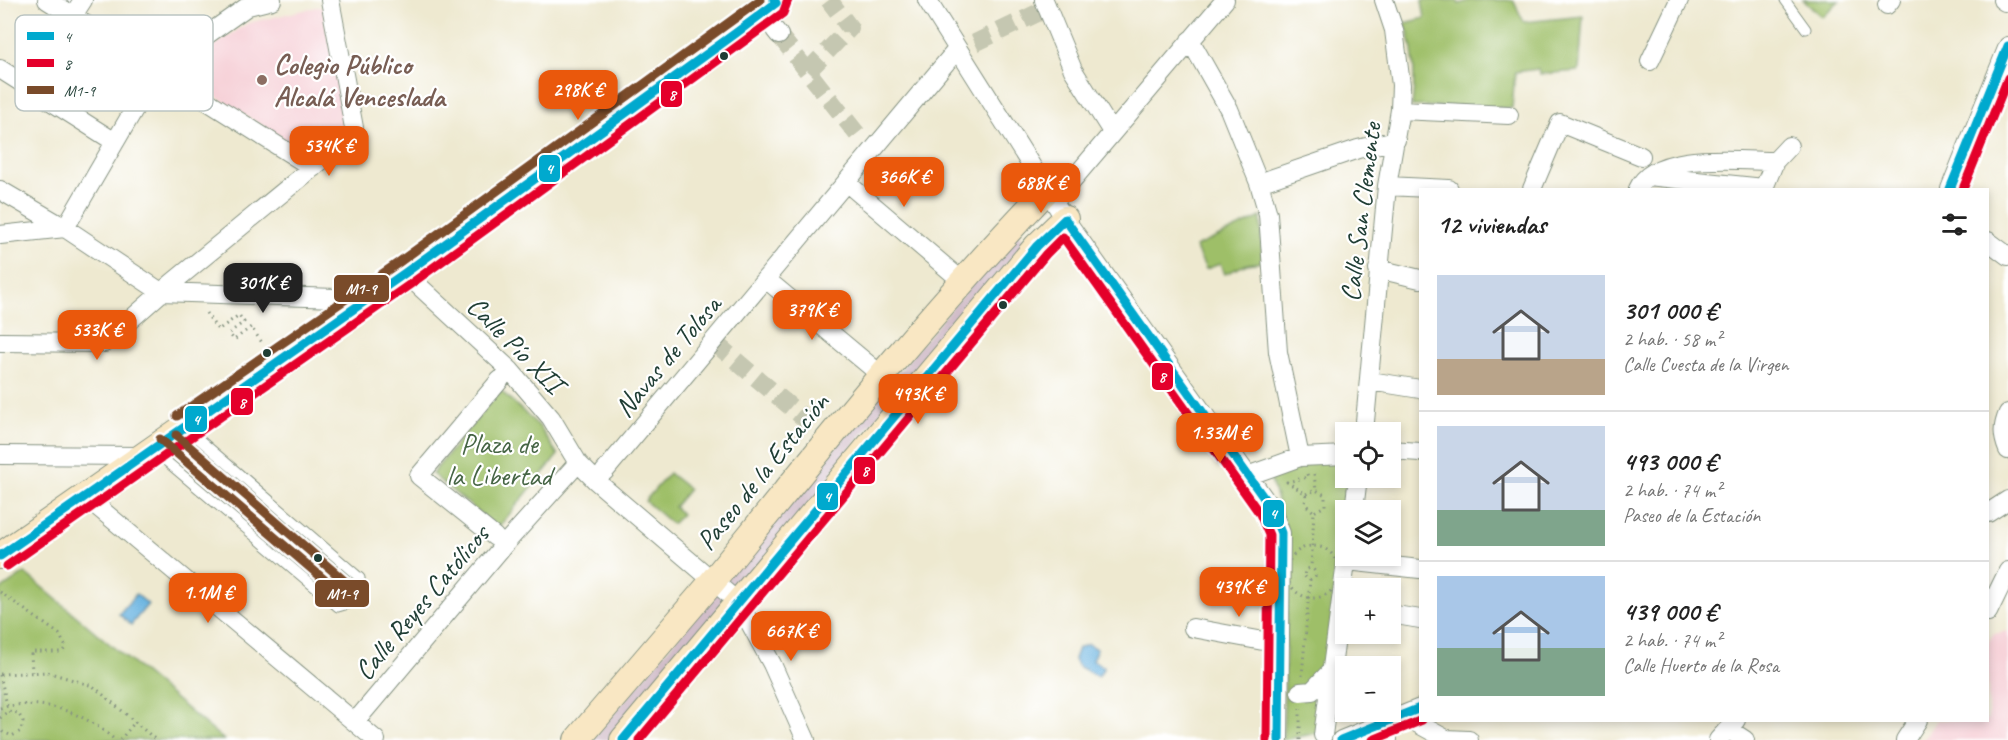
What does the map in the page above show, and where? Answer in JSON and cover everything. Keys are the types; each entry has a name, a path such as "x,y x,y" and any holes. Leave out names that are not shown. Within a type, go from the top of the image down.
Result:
{"main road":[{"path":"0,556 405,273 777,1"},
{"name":"Paseo de la Estación","path":"577,740 962,281 1057,202"},
{"path":"623,740 1038,246 1057,202"}],"street":[{"path":"47,0 69,15"},
{"path":"73,15 83,0"},
{"path":"213,28 246,3 272,0"},
{"path":"0,342 104,343 161,292 355,134 330,0"},
{"path":"927,0 1057,202 1271,508 1281,533 1279,740"},
{"path":"1057,202 1112,132 1225,0"},
{"name":"Calle San Clemente","path":"1365,422 1387,186 1400,110 1401,85 1394,30 1384,0"},
{"path":"1650,61 1679,0"},
{"path":"1045,7 1073,70 1112,132"},
{"path":"1190,40 1229,109 1259,183 1268,214 1278,352 1300,457"},
{"path":"1950,188 2008,46"},
{"name":"Navas de Tolosa","path":"604,472 847,183 866,146 965,48"},
{"path":"0,69 15,79"},
{"path":"213,105 313,168"},
{"path":"1400,110 1509,115"},
{"path":"66,111 115,142"},
{"path":"65,228 133,111"},
{"path":"1532,188 1560,123 1641,156"},
{"path":"1259,183 1358,149 1396,140"},
{"path":"1643,182 1764,188 1775,161 1789,146"},
{"path":"1643,182 1666,165 1695,161 1775,161"},
{"path":"847,183 962,281"},
{"path":"1387,186 1428,188"},
{"path":"0,190 65,228 161,292 366,299"},
{"path":"0,236 65,228"},
{"path":"1989,242 2008,256"},
{"path":"1378,269 1419,279"},
{"name":"Calle Pío XII","path":"405,273 510,370 551,418 578,463 739,603"},
{"path":"767,280 881,375"},
{"path":"495,537 418,476 500,380"},
{"path":"1370,381 1419,389"},
{"path":"1999,441 2008,413"},
{"path":"1401,451 1419,452"},
{"path":"0,455 146,452"},
{"path":"1250,475 1300,457 1335,455"},
{"name":"Calle Reyes Católicos","path":"355,722 504,545 578,463"},
{"path":"86,497 376,740"},
{"path":"1989,512 2008,500"},
{"path":"1400,566 1419,569"},
{"path":"1997,609 2008,571"},
{"path":"739,603 771,664 806,740"},
{"path":"1401,616 1419,619"},
{"path":"1193,628 1279,644"},
{"path":"1337,644 1332,670 1332,737 1419,708"},
{"path":"1300,692 1312,691 1332,670"},
{"path":"1402,715 1446,739 1469,740"},
{"path":"1905,740 1917,722"},
{"path":"1727,730 1745,740"}],"lane":[{"path":"1785,0 1806,29"},
{"path":"146,452 338,607 352,603 361,592 360,578 184,426"}],"path":[{"path":"206,313 218,330 239,315 244,322 229,333 234,340 251,327 264,344"},
{"path":"1277,465 1282,476 1307,473 1308,477 1287,482 1306,494"},
{"path":"1314,476 1316,490"},
{"path":"1306,494 1316,490"},
{"path":"1314,512 1323,509 1326,502 1325,495 1316,490"},
{"path":"1306,494 1305,504 1314,512"},
{"path":"1310,579 1305,573 1311,568 1314,512"},
{"path":"1313,545 1330,551 1339,566 1337,583 1333,590 1317,598 1308,598 1293,590 1288,582 1288,572 1290,558 1297,550 1313,545"},
{"path":"1300,740 1300,692 1308,598 1310,579 1316,573 1311,568"},
{"path":"0,592 59,634 66,647 62,652 31,652 32,672"},
{"path":"8,708 0,674 47,672 93,686 156,740"},
{"path":"0,708 46,706 64,710 99,725 115,740"},
{"path":"0,718 8,708"},
{"path":"0,728 12,738 21,731 23,721 18,713 8,708"},
{"path":"120,740 135,722"}],"shaded area":[{"name":"Colegio Público Alcalá Venceslada","path":"317,7 323,8 346,130 312,157 213,95 213,47 248,23"},
{"path":"1015,232 1026,241 838,463 809,512 616,740 592,740"},
{"path":"2008,631 2008,740 1923,740 1935,722 1989,722 1989,641 1993,634"}],"green space":[{"path":"1457,0 1459,4 1471,0 1513,0 1524,22 1583,16 1579,71 1540,74 1538,69 1515,72 1512,108 1412,106 1414,64 1405,23 1425,18 1422,1"},
{"path":"1803,0 1840,0 1822,17"},
{"path":"1261,217 1262,262 1247,264 1225,274 1220,264 1206,269 1195,247"},
{"name":"Plaza de la Libertad","path":"500,390 539,426 558,455 498,528 432,474"},
{"path":"1297,460 1335,461 1335,488 1346,488 1347,500 1335,500 1335,566 1339,566 1338,578 1335,578 1335,599 1317,733 1283,740 1289,540 1268,471"},
{"path":"669,473 689,489 674,507 682,514 672,524 645,501"},
{"path":"25,573 224,740 0,740 0,590"}],"water":[{"path":"136,594 148,604 131,625 119,614"},
{"path":"1088,644 1097,649 1092,660 1104,667 1098,677 1078,666 1074,659 1078,648"}],"tunnel":[{"path":"808,71 850,28 829,0"},
{"path":"975,43 1042,11"},
{"path":"779,35 861,139"},
{"path":"715,343 818,430"}],"transit line":[{"name":"M1-9","path":"177,416 398,263 760,0"},
{"name":"4","path":"0,556 405,273 736,33 776,3 774,0"},
{"name":"8","path":"7,566 412,283 783,13 788,0"},
{"name":"4","path":"1950,188 2008,46"},
{"name":"8","path":"1963,188 2008,78"},
{"name":"4","path":"623,740 1037,246 1065,219 1271,508 1281,533 1279,740"},
{"name":"8","path":"639,740 1046,254 1063,237 1260,514 1269,535 1267,740"},
{"name":"M1-9","path":"160,439 341,594 345,592 348,584 176,435"},
{"name":"4","path":"1341,740 1419,708"},
{"name":"8","path":"1373,740 1419,721"}],"place":[{"name":"Colegio Público Alcalá Venceslada","path":"262,80"}]}
